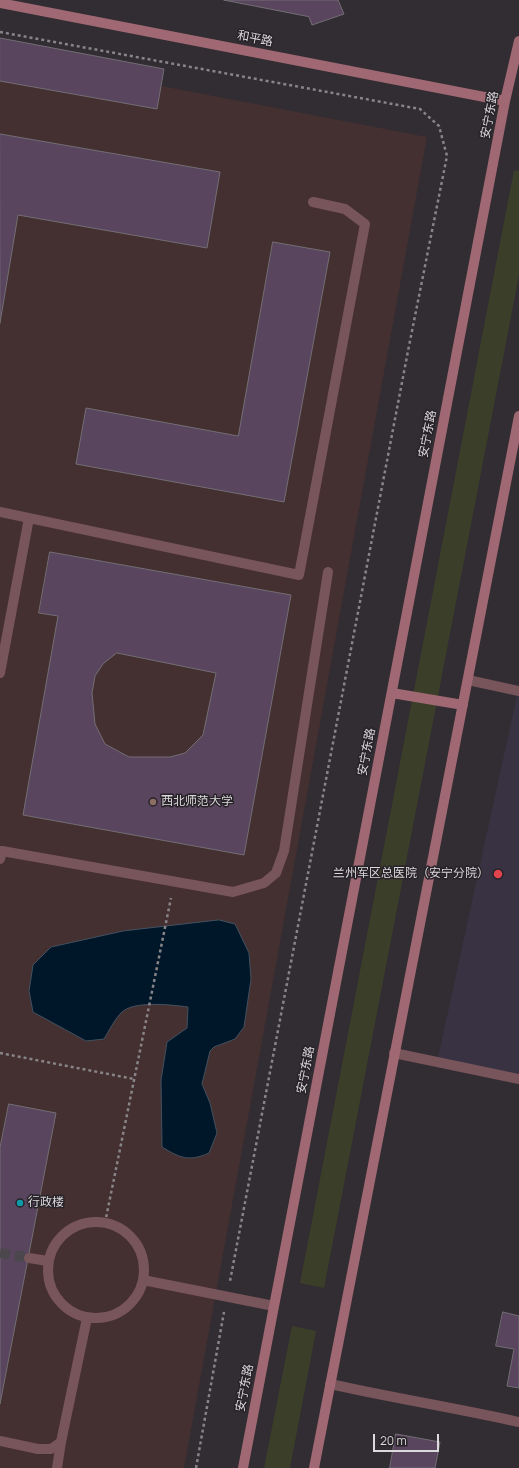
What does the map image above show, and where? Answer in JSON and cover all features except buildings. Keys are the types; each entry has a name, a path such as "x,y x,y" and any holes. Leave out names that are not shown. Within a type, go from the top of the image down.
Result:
{"main road":[{"name":"和平路","path":"0,3 505,101"},
{"name":"安宁东路","path":"243,1468 505,101 519,41"},
{"path":"314,1468 519,416"},
{"path":"392,693 463,705"}],"street":[{"path":"0,512 299,575 365,224 345,209 312,202"},
{"path":"0,673 29,518"},
{"path":"1,854 174,881 233,892 264,884 276,873 284,851 328,572"},
{"path":"468,680 519,691"},
{"path":"394,1054 519,1079"},
{"path":"87,1223 105,1223 123,1230 136,1243 143,1261 143,1280 136,1298 123,1311 106,1318 87,1318 69,1311 56,1297 49,1280 48,1261 56,1243 69,1230 87,1223"},
{"path":"28,1258 48,1261"},
{"path":"143,1280 274,1306"},
{"path":"57,1468 87,1318"},
{"path":"330,1384 405,1401 460,1409 519,1422"},
{"path":"0,1441 38,1449 51,1449 61,1442"}],"path":[{"path":"0,32 420,109 439,126 447,156 408,351 227,1296 196,1468"},
{"path":"105,1223 174,881"},
{"path":"0,1053 134,1078"}],"shaded area":[{"name":"西北师范大学","path":"0,55 427,137 184,1468 0,1468"},
{"name":"兰州军区总医院（安宁分院）","path":"519,686 519,1080 437,1062"}],"green space":[{"path":"514,170 519,171 519,275 324,1288 300,1283"},
{"path":"292,1326 316,1331 290,1468 264,1468"}],"water":[{"path":"219,920 235,924 249,953 251,979 244,1027 235,1039 214,1047 210,1051 202,1084 210,1103 217,1133 209,1153 202,1156 185,1158 162,1147 161,1080 167,1042 187,1028 188,1007 153,1004 134,1006 121,1013 104,1039 86,1041 33,1012 29,991 33,965 51,947 123,931"}],"tunnel":[{"path":"0,1253 29,1258"}],"place":[{"name":"西北师范大学","path":"153,802"},
{"name":"兰州军区总医院（安宁分院）","path":"498,874"},
{"name":"行政楼","path":"20,1203"}]}
